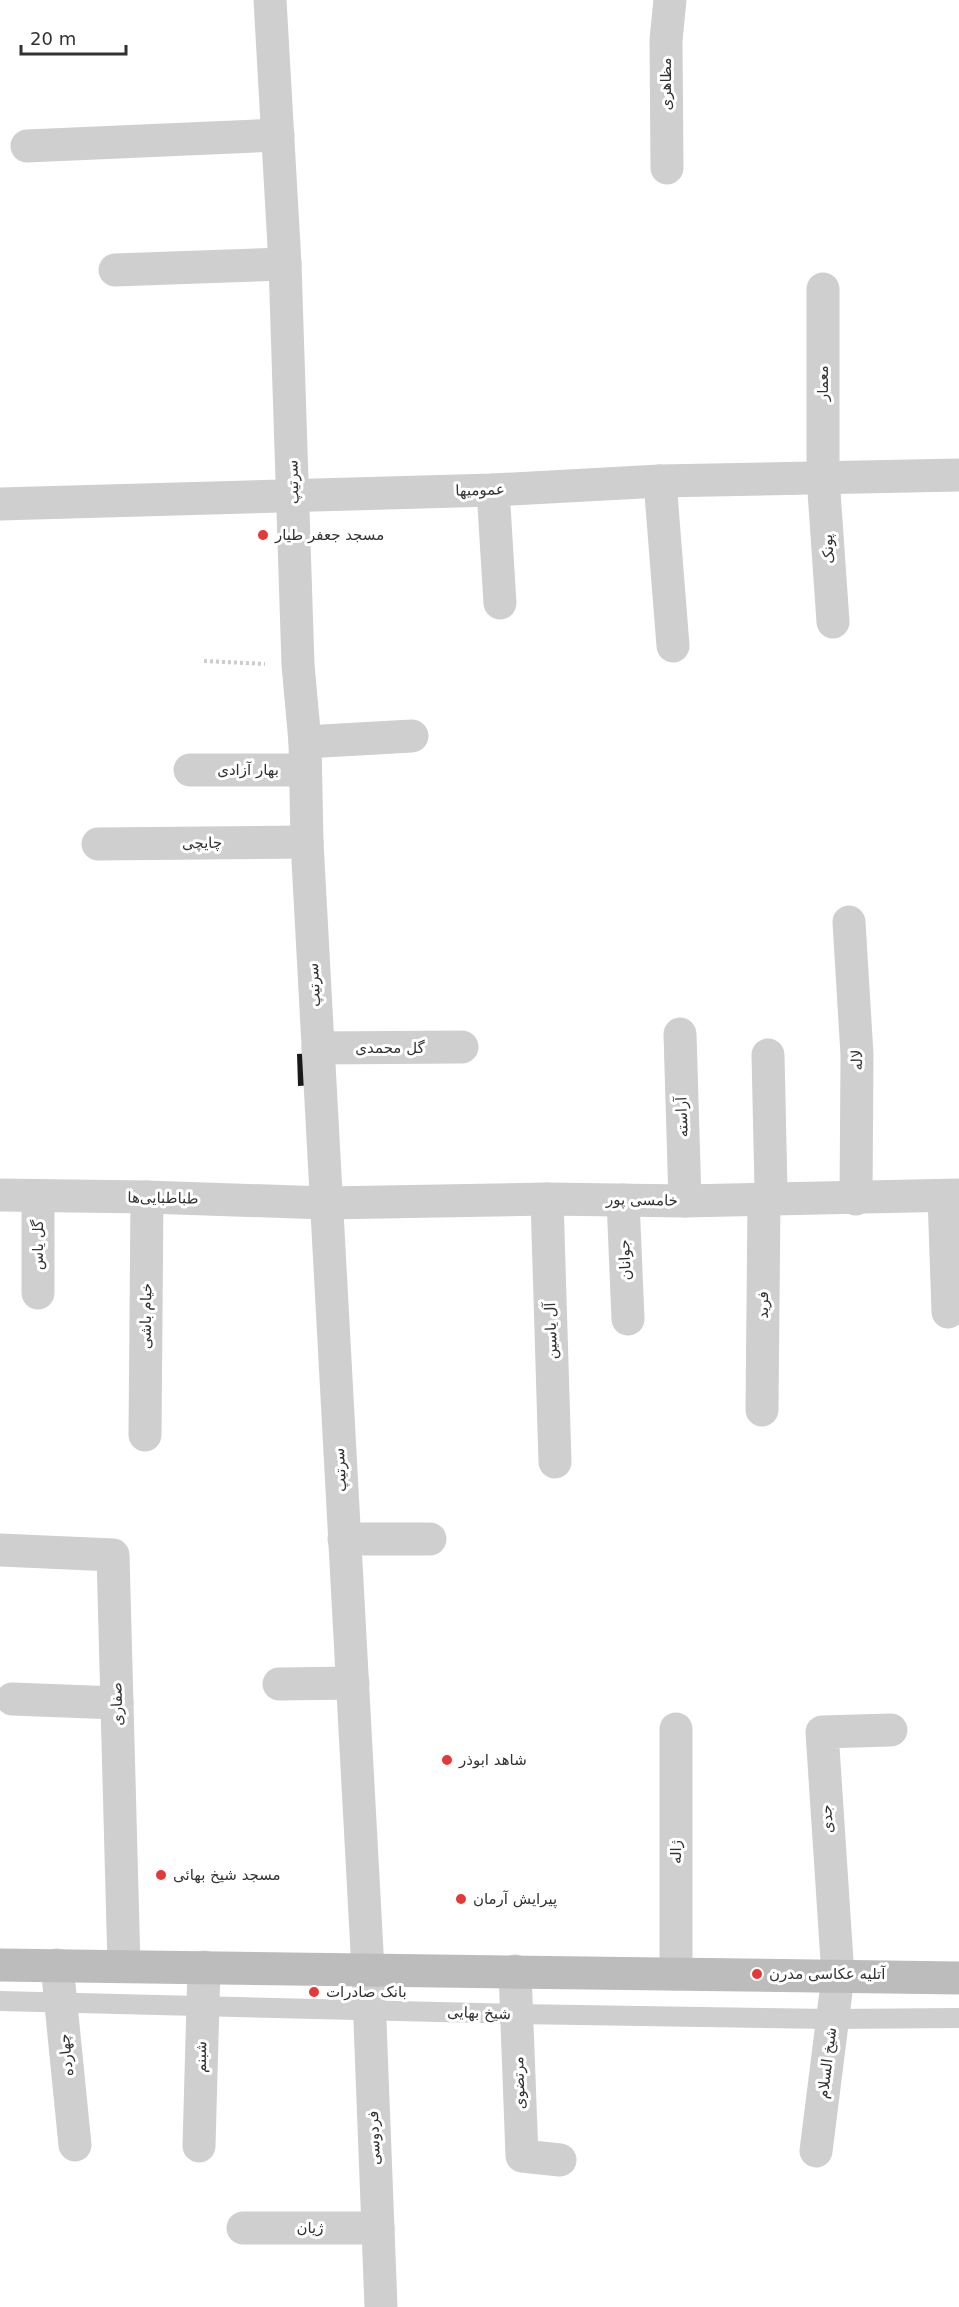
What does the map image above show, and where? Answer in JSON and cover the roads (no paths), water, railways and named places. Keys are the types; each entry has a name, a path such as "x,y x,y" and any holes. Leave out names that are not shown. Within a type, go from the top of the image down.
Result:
{"main road":[{"path":"0,1965 959,1978"}],"street":[{"name":"سرتیپ","path":"270,0 285,264 298,665 305,756 306,842 368,1970"},
{"name":"مظاهری","path":"667,168 666,40 670,0"},
{"path":"27,146 278,135"},
{"path":"115,270 285,264"},
{"name":"معمار","path":"823,290 823,477"},
{"name":"عمومیها","path":"0,504 493,490 660,481 959,475"},
{"name":"پونک","path":"823,477 833,622"},
{"path":"660,481 673,646"},
{"path":"493,490 500,603"},
{"name":"بهار آزادی","path":"190,770 305,756 412,736"},
{"name":"چایچی","path":"98,844 306,842"},
{"name":"لاله","path":"849,922 857,1055 856,1199"},
{"name":"آراسته","path":"680,1034 685,1201"},
{"name":"گل محمدی","path":"318,1048 462,1047"},
{"path":"764,1200 771,1189 768,1055"},
{"name":"طباطبایی‌ها","path":"0,1195 325,1203"},
{"path":"948,1312 952,1195"},
{"name":"خامسی پور","path":"325,1203 547,1199 685,1201 856,1199 952,1195"},
{"name":"گل یاس","path":"38,1197 38,1293"},
{"name":"خیام باشی","path":"145,1435 147,1197"},
{"name":"آل یاسین","path":"547,1199 555,1462"},
{"name":"جوانان","path":"623,1200 628,1319"},
{"name":"فرید","path":"762,1410 764,1200"},
{"path":"344,1539 430,1539"},
{"name":"صفاری","path":"0,1550 113,1555 124,1966"},
{"path":"279,1684 353,1683"},
{"path":"12,1699 117,1703"},
{"name":"ژاله","path":"676,1730 676,1974"},
{"name":"جدی","path":"838,1976 822,1732 891,1730"},
{"name":"چهارده","path":"57,1965 75,2145"},
{"name":"شبنم","path":"199,2146 204,1967"},
{"name":"فردوسی","path":"368,1970 381,2307"},
{"name":"مرتضوی","path":"515,1971 522,2156 560,2160"},
{"name":"شیخ السلام","path":"816,2151 838,1976"},
{"name":"ژیان","path":"243,2228 378,2228"}],"lane":[{"name":"شیخ بهایی","path":"0,2001 202,2008 369,2009 517,2014 832,2019 959,2018"}],"place":[{"name":"مسجد جعفر طیار","path":"263,535"},
{"name":"شاهد ابوذر","path":"447,1760"},
{"name":"مسجد شیخ بهائی","path":"161,1875"},
{"name":"پیرایش آرمان","path":"461,1899"},
{"name":"آتلیه عکاسی مدرن","path":"757,1974"},
{"name":"بانک صادرات","path":"314,1992"}]}
